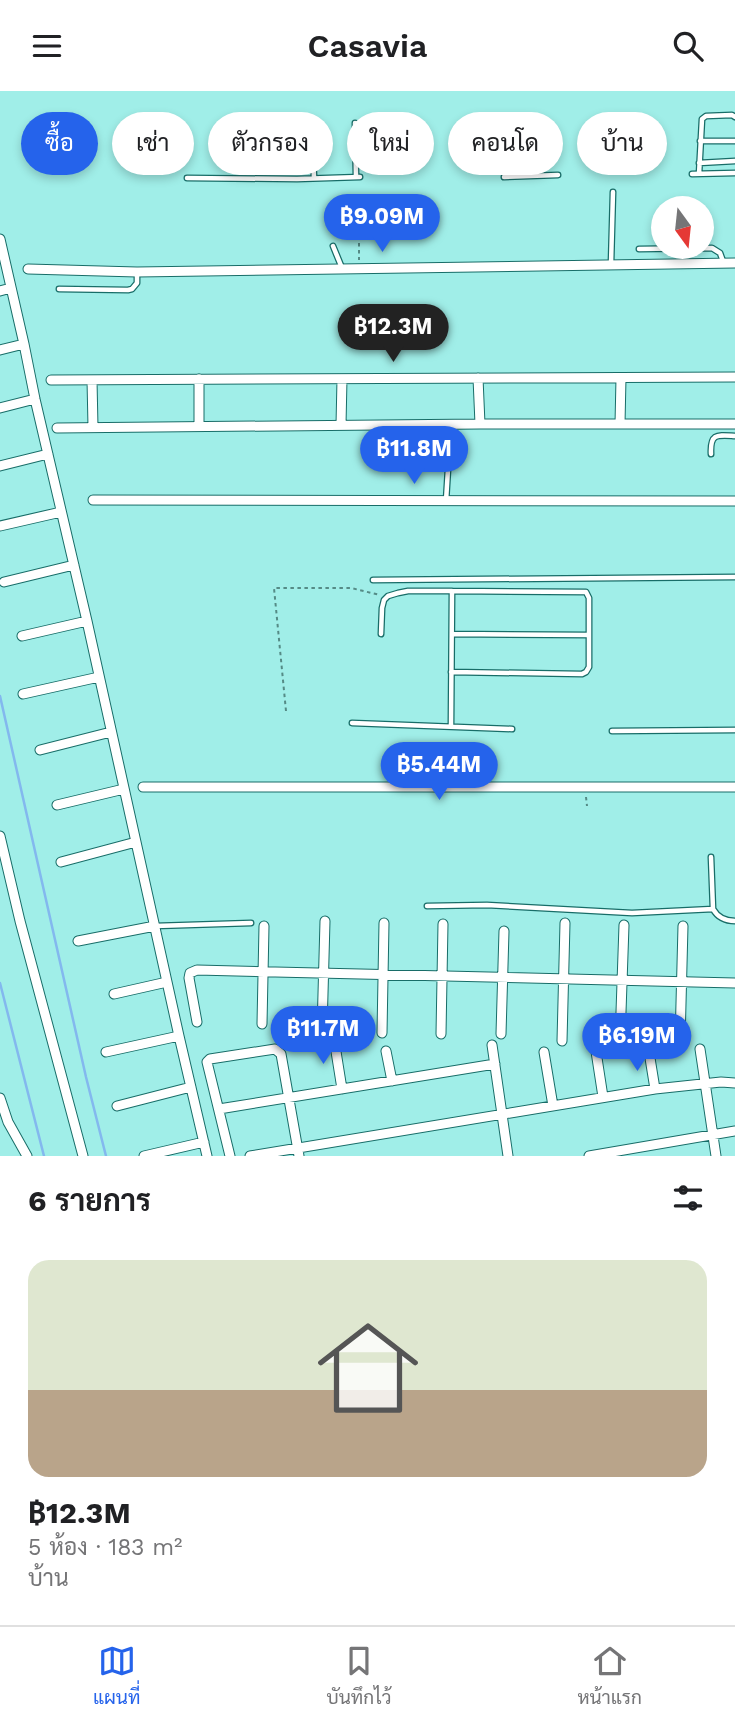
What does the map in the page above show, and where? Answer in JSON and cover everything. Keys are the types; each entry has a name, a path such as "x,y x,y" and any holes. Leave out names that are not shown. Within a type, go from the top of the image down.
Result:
{"street":[{"path":"0,239 207,1156"},
{"path":"28,269 137,272 735,263"},
{"path":"0,291 11,288"},
{"path":"0,350 24,344"},
{"path":"51,380 735,377"},
{"path":"478,378 480,424"},
{"path":"620,424 621,378"},
{"path":"199,379 199,426"},
{"path":"341,425 342,379"},
{"path":"92,380 93,427"},
{"path":"0,408 35,399"},
{"path":"57,428 735,424"},
{"path":"0,466 48,454"},
{"path":"93,500 735,501"},
{"path":"0,526 61,512"},
{"path":"4,582 74,565"},
{"path":"22,636 86,621"},
{"path":"23,695 99,677"},
{"path":"40,750 111,732"},
{"path":"143,787 735,787"},
{"path":"57,805 124,789"},
{"path":"0,837 83,1156"},
{"path":"61,862 136,842"},
{"path":"322,1030 325,921"},
{"path":"382,1033 384,923"},
{"path":"562,1041 565,923"},
{"path":"441,1034 443,924"},
{"path":"620,1041 624,925"},
{"path":"78,941 155,926"},
{"path":"262,1024 264,926"},
{"path":"680,1042 683,926"},
{"path":"501,1034 504,931"},
{"path":"197,1022 189,978 190,972 197,970 735,983"},
{"path":"114,994 167,982"},
{"path":"106,1052 179,1036"},
{"path":"334,1039 342,1089"},
{"path":"492,1045 508,1156"},
{"path":"595,1045 603,1097"},
{"path":"230,1156 207,1062 211,1059 275,1049 281,1054 298,1152"},
{"path":"700,1049 716,1156"},
{"path":"386,1051 392,1081"},
{"path":"544,1052 553,1106"},
{"path":"649,1052 655,1089"},
{"path":"219,1109 495,1064"},
{"path":"250,1156 298,1152 655,1089 735,1083"},
{"path":"117,1106 191,1087"},
{"path":"0,1098 8,1122 27,1156"},
{"path":"589,1156 735,1131"},
{"path":"144,1156 204,1142"}],"lane":[{"path":"699,174 701,123 706,117 735,117"},
{"path":"700,141 735,141"},
{"path":"699,163 735,161"},
{"path":"692,174 735,173"},
{"path":"187,179 358,175"},
{"path":"504,177 558,175"},
{"path":"611,265 613,192"},
{"path":"333,246 342,269"},
{"path":"639,249 712,249 720,253 724,264"},
{"path":"59,289 128,290 135,287 137,272"},
{"path":"446,501 450,434"},
{"path":"711,454 713,438 718,435 735,436"},
{"path":"373,580 735,577"},
{"path":"381,634 384,600 388,596 408,591 586,592 589,598 589,667 586,672 452,672"},
{"path":"451,726 452,591"},
{"path":"452,634 589,635"},
{"path":"352,723 512,729"},
{"path":"612,731 735,730"},
{"path":"711,857 713,909 722,919 735,921"},
{"path":"427,906 487,905 632,913 713,909"},
{"path":"155,926 250,923"}],"path":[{"path":"359,243 360,269"},
{"path":"286,711 274,588 351,588 388,596"}],"waterway":[{"path":"0,696 106,1156"},
{"path":"0,983 44,1156"}]}
